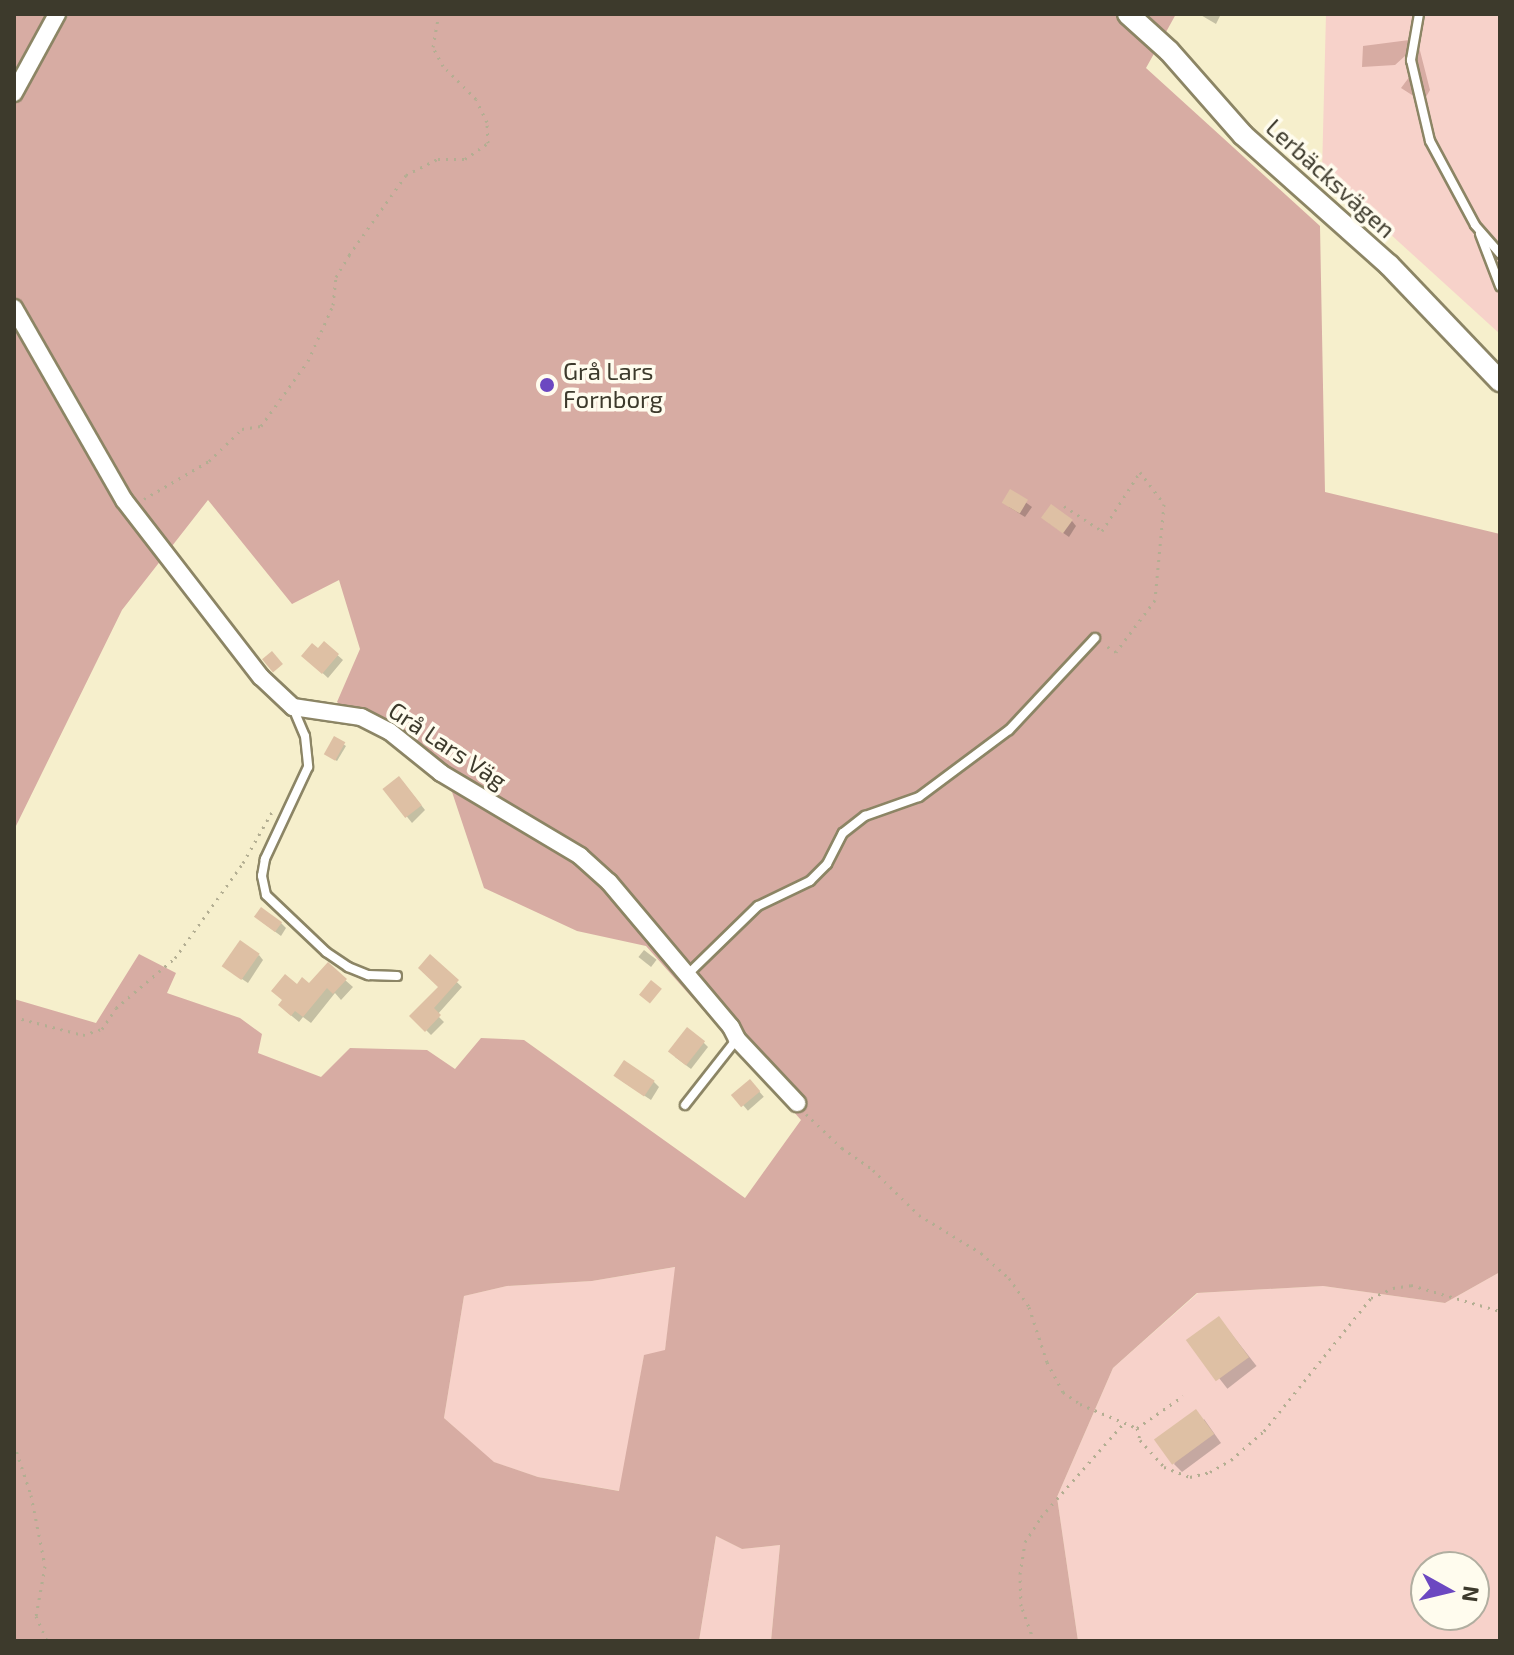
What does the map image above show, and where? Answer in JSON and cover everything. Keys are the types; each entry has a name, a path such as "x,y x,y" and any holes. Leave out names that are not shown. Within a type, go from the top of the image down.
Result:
{"street":[{"path":"14,93 57,14"},
{"name":"Lerbäcksvägen","path":"1128,14 1169,51 1243,135 1389,265 1500,381"},
{"path":"14,308 130,507 261,677 293,707"},
{"name":"Grå Lars Väg","path":"293,707 361,717 389,731 441,773 580,856 609,882 731,1027 737,1039 797,1103"}],"lane":[{"path":"1419,14 1411,60 1430,141 1479,229 1500,286"},
{"path":"1479,229 1500,254"},
{"path":"687,975 758,906 810,881 827,864 843,833 865,816 931,790 1009,730 1095,638"},
{"path":"293,707 305,736 308,767 265,859 262,876 266,895 326,952 348,967 368,975 397,976"},
{"path":"685,1105 737,1039"}],"path":[{"path":"130,507 209,461 242,429 261,426 308,361 333,305 336,277 406,175 438,159 465,159 488,143 487,122 476,99 443,66 433,47 439,14"},
{"path":"1064,506 1102,531 1140,472 1164,504 1155,600 1116,652 1095,638"},
{"path":"14,1017 83,1035 102,1029 116,1008 175,958 243,863 273,811"},
{"path":"797,1103 842,1148 873,1170 919,1215 981,1253 1009,1278 1029,1307 1047,1362 1063,1392 1123,1424 1137,1428"},
{"path":"1137,1428 1140,1440 1164,1467 1190,1477 1210,1472 1231,1460 1264,1431 1371,1298 1393,1288 1411,1285 1500,1311"},
{"path":"1137,1428 1183,1396"},
{"path":"1034,1641 1021,1606 1020,1574 1025,1542 1041,1517 1123,1424"},
{"path":"14,1444 31,1495 45,1566 36,1616 47,1641"}],"shaded area":[{"path":"14,14 1176,14 1146,68 1320,226 1325,492 1500,534 1500,1272 1445,1303 1323,1286 1197,1293 1113,1368 1057,1497 1078,1641 771,1641 780,1545 742,1549 716,1536 699,1641 14,1641 14,999 96,1023 139,954 176,973 167,993 240,1018 262,1034 258,1053 321,1077 350,1048 427,1050 455,1069 481,1038 524,1040 745,1198 801,1120 646,946 577,931 484,888 452,792 337,702 360,649 339,580 292,604 208,500 122,610 14,830","holes":["675,1267 665,1350 644,1355 619,1491 538,1477 494,1462 444,1418 464,1296 507,1286 592,1281"]},
{"path":"1326,14 1500,14 1500,334 1322,172"},
{"path":"1417,39 1430,90 1423,102 1401,88 1410,76 1405,56 1395,65 1362,67 1363,46"},
{"path":"676,1267 665,1351 644,1356 620,1491 538,1477 493,1462 444,1418 464,1296 507,1286 592,1281"},
{"path":"1500,1272 1500,1641 1078,1641 1057,1497 1113,1368 1198,1293 1323,1286 1445,1303"},
{"path":"716,1536 742,1549 780,1545 771,1641 699,1641"}],"building":[{"path":"1010,489 1028,500 1020,514 1002,503"},
{"path":"1051,504 1073,520 1063,534 1041,518"},
{"path":"324,641 339,654 322,674 301,656 312,643 318,648"},
{"path":"272,651 283,664 273,672 262,659"},
{"path":"334,736 345,742 335,761 324,754"},
{"path":"399,776 422,805 405,818 382,789"},
{"path":"261,907 282,922 275,932 254,917"},
{"path":"240,940 260,954 241,980 222,966"},
{"path":"430,954 459,980 434,1008 441,1015 425,1032 409,1016 438,987 418,968"},
{"path":"328,962 347,979 333,994 327,988 303,1017 295,1011 291,1016 278,1005 282,1000 271,991 285,974 297,984 302,977 309,983"},
{"path":"651,980 662,989 650,1004 639,995"},
{"path":"687,1027 705,1041 686,1066 668,1051"},
{"path":"624,1060 655,1081 644,1096 613,1076"},
{"path":"750,1079 760,1091 741,1107 731,1095"},
{"path":"1219,1316 1249,1357 1216,1381 1186,1340"},
{"path":"1196,1409 1214,1434 1172,1465 1154,1440"}],"place":[{"name":"Grå Lars Fornborg","path":"547,385"}]}
